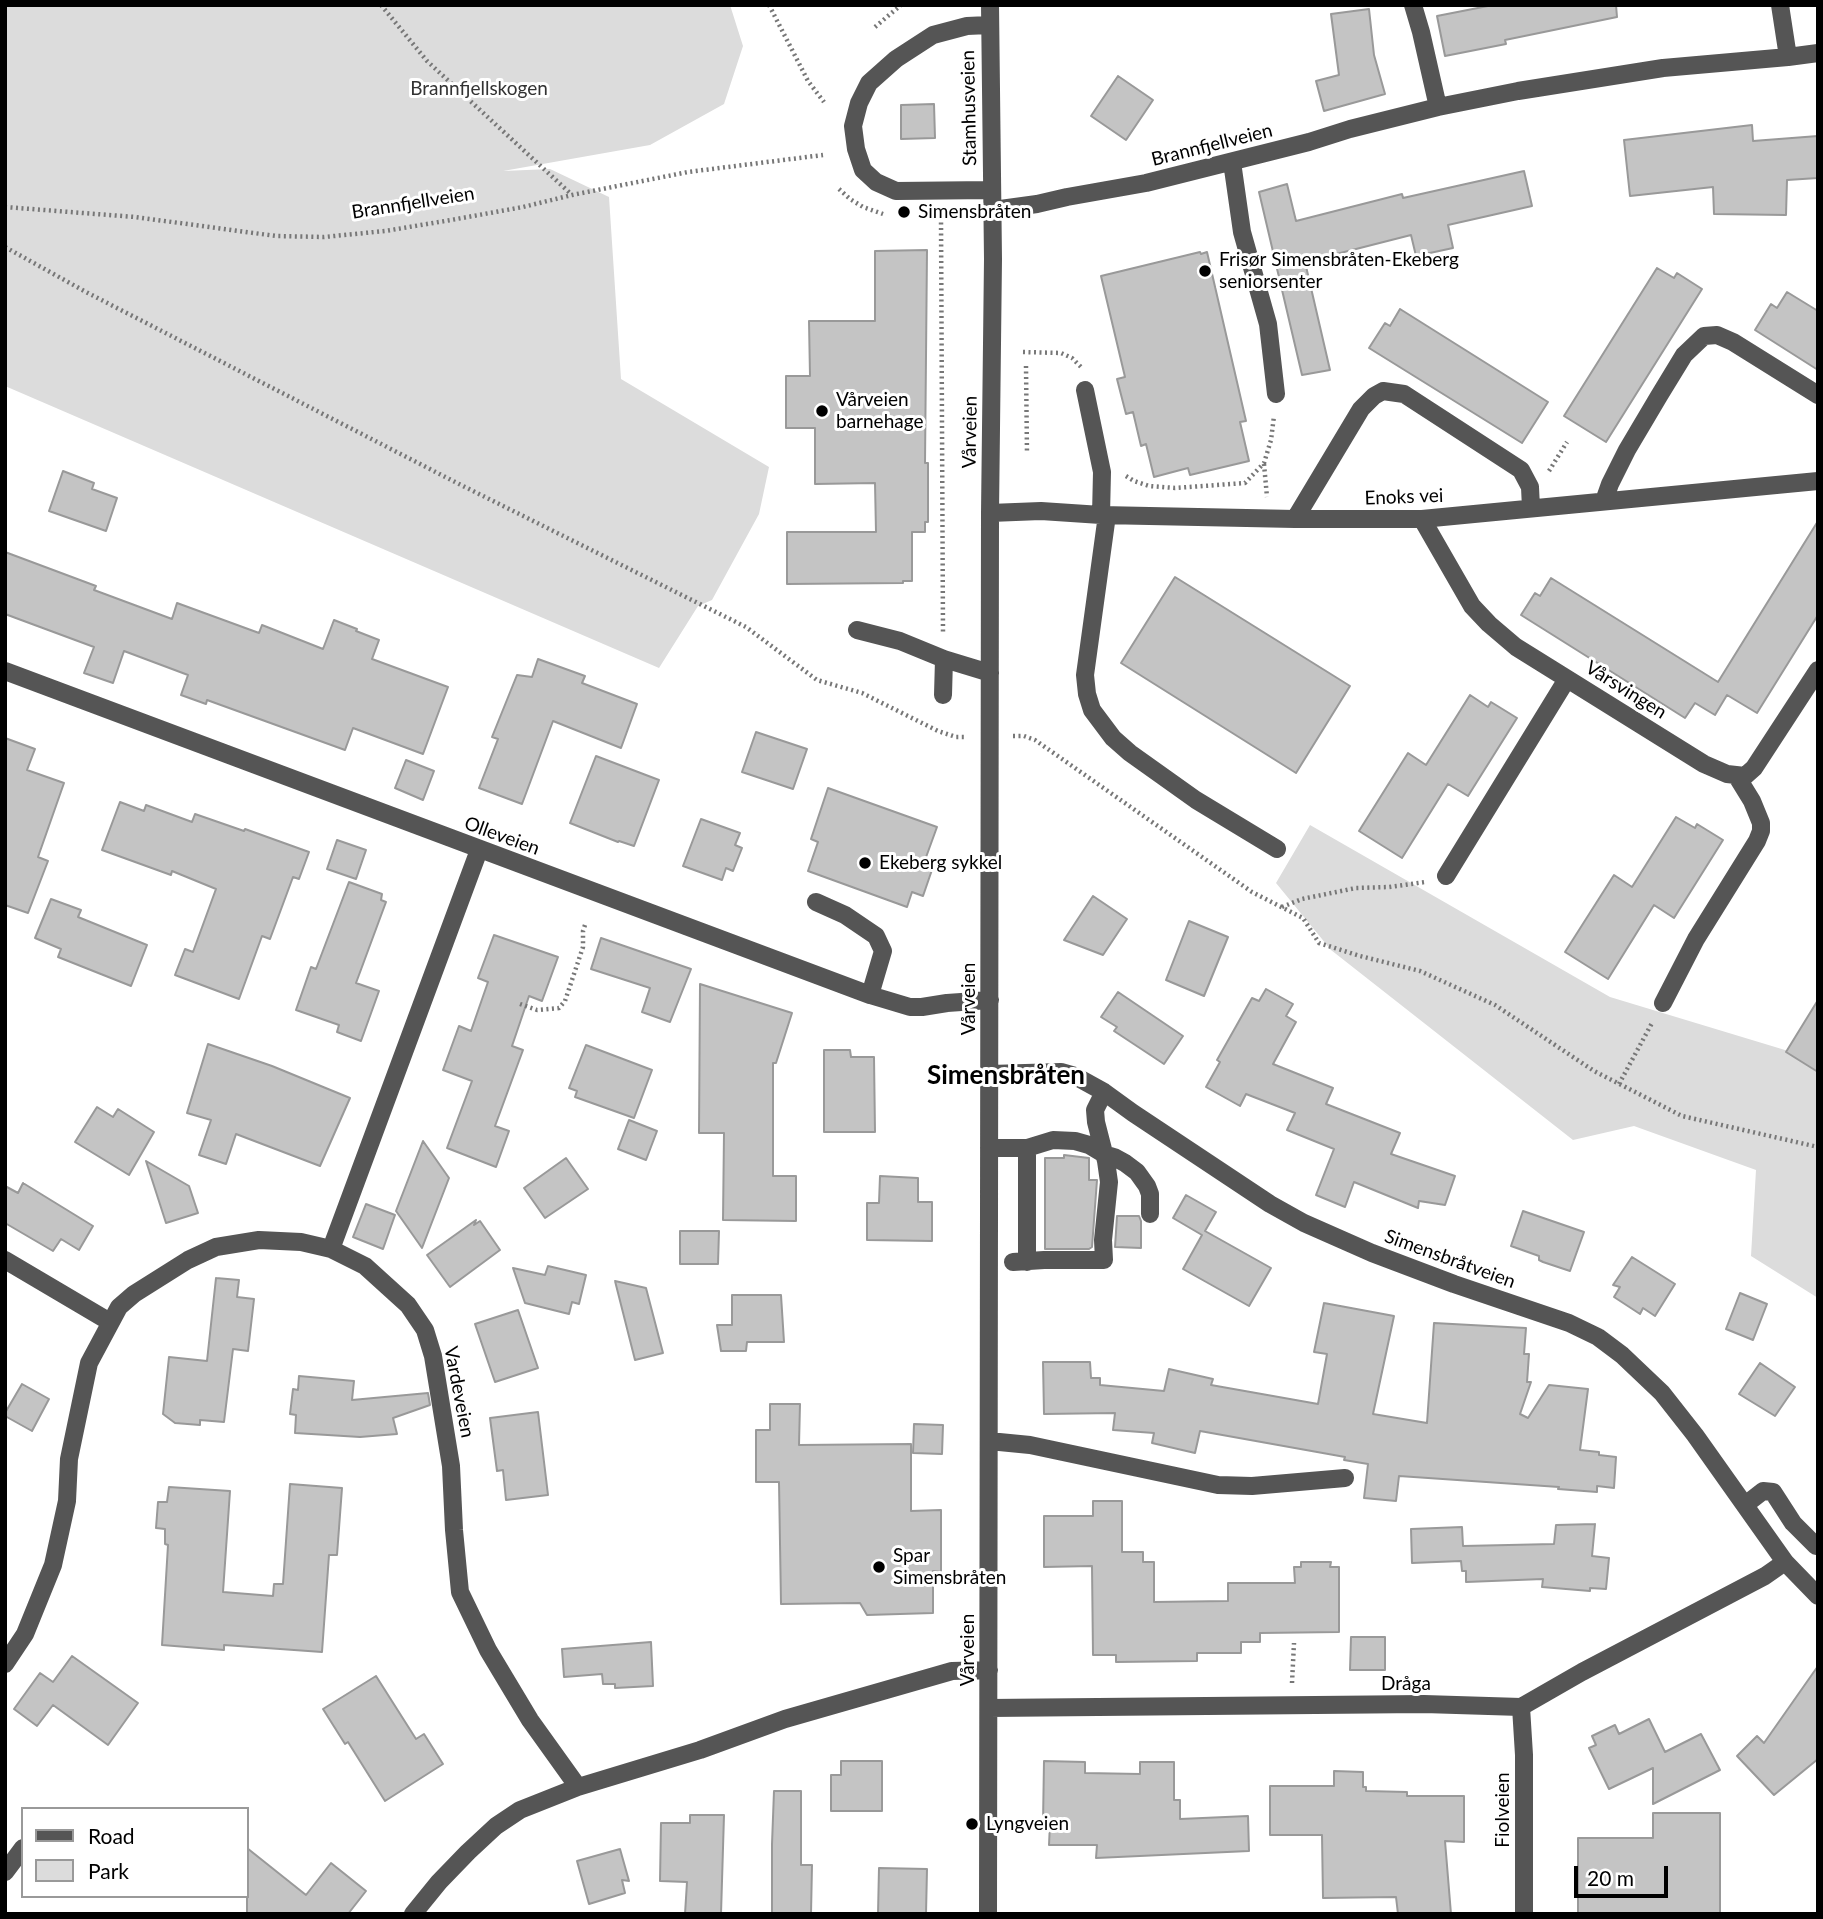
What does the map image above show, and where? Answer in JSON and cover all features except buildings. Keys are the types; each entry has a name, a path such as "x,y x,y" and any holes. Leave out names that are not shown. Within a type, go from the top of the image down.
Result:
{"street":[{"name":"Stamhusveien","path":"990,5 993,210"},
{"path":"1413,5 1438,107"},
{"path":"1780,5 1788,57"},
{"path":"989,25 967,26 933,35 896,59 869,83 859,103 853,126 856,149 863,170 876,182 896,191 991,190"},
{"name":"Brannfjellveien","path":"993,210 1146,183 1438,107 1518,91 1663,68 1818,52"},
{"path":"1232,162 1242,232 1268,324 1276,394"},
{"name":"Vårveien","path":"988,1914 990,513 993,210"},
{"path":"1604,501 1621,461 1659,396 1684,355 1704,336 1717,335 1733,342 1818,395"},
{"path":"1085,390 1102,472 1104,515 1085,675 1092,710 1113,738 1130,753 1196,800 1276,849"},
{"path":"1295,519 1360,409 1383,391 1404,394 1521,470 1530,487 1531,508"},
{"name":"Enoks vei","path":"990,513 1041,511 1104,515 1422,519 1818,481"},
{"name":"Vårsvingen","path":"1422,519 1472,606 1516,647 1704,764 1736,775"},
{"path":"857,630 900,641 944,659 990,673"},
{"path":"943,695 944,659"},
{"path":"1736,775 1745,776 1754,768 1818,670"},
{"name":"Olleveien","path":"5,671 870,995 911,1007 990,1000"},
{"path":"1446,876 1567,679"},
{"path":"1662,1003 1696,939 1761,831 1752,801 1736,775"},
{"path":"331,1249 479,850"},
{"path":"816,902 845,915 876,936 883,951 870,995"},
{"name":"Simensbråtveien","path":"990,1074 1061,1072 1075,1076 1104,1092 1258,1196 1304,1223 1372,1253 1454,1284 1569,1323 1598,1338 1622,1355 1662,1393 1695,1434 1785,1562 1818,1596"},
{"path":"1027,1148 1020,1262 1104,1260 1103,1240 1109,1182 1095,1110 1104,1092"},
{"path":"989,1148 1027,1148 1053,1140 1089,1145 1125,1163 1142,1179 1150,1194 1150,1214"},
{"name":"Vardeveien","path":"5,1664 25,1634 53,1565 67,1501 69,1459 89,1363 119,1307 134,1294 188,1260 216,1247 259,1240 301,1242 331,1249 365,1265 408,1305 425,1330 433,1356 451,1466 460,1592 488,1650 530,1720 578,1787"},
{"path":"5,1260 110,1322"},
{"path":"989,1441 1030,1445 1218,1485 1252,1486 1345,1478"},
{"path":"1745,1505 1763,1490 1773,1492 1793,1523 1816,1546"},
{"path":"1521,1707 1765,1576 1785,1562"},
{"path":"413,1914 439,1882 496,1826 520,1810 578,1787 785,1719 952,1671 989,1670"},
{"name":"Dråga","path":"989,1708 1424,1704 1521,1707"},
{"name":"Fiolveien","path":"1521,1707 1524,1755 1524,1914"},
{"path":"5,1872 21,1851"}],"path":[{"path":"381,5 427,61 572,195"},
{"path":"769,5 808,80 824,102"},
{"path":"876,27 901,5"},
{"name":"Brannfjellveien","path":"5,207 135,217 276,236 324,237 385,231 523,207 688,172 823,155"},
{"path":"941,217 944,659"},
{"path":"5,247 123,311 470,489 746,627 817,680 862,694 938,731 956,737 968,737"},
{"path":"1023,352 1060,353 1072,358 1080,365 1088,384 1085,390"},
{"path":"1026,366 1027,454"},
{"path":"1102,472 1115,469 1133,481 1159,487 1245,483 1259,469 1267,455 1276,394"},
{"path":"1013,736 1035,740 1252,891 1303,918 1319,943 1420,971 1495,1005 1594,1071 1682,1116 1818,1147"},
{"path":"1282,907 1301,899 1356,888 1400,886 1446,876"},
{"path":"520,1004 537,1010 559,1008 565,1001 583,947 586,922"},
{"path":"1619,1084 1662,1003"},
{"path":"1291,1705 1294,1643"}],"green space":[{"name":"Brannfjellskogen","path":"5,5 730,5 743,46 724,104 650,145 503,171 550,169 609,197 621,379 769,467 759,514 712,600 698,606 659,668 5,386"},
{"path":"1310,825 1610,997 1818,1060 1818,1298 1751,1256 1756,1170 1634,1126 1573,1140 1331,950 1276,883"}],"place":[{"name":"Simensbråten","path":"904,212"},
{"name":"Frisør Simensbråten-Ekeberg seniorsenter","path":"1205,271"},
{"name":"Vårveien barnehage","path":"822,411"},
{"name":"Ekeberg sykkel","path":"865,863"},
{"name":"Spar Simensbråten","path":"879,1567"},
{"name":"Lyngveien","path":"972,1824"}],"district":[{"name":"Simensbråten","path":"1006,1076"}]}
